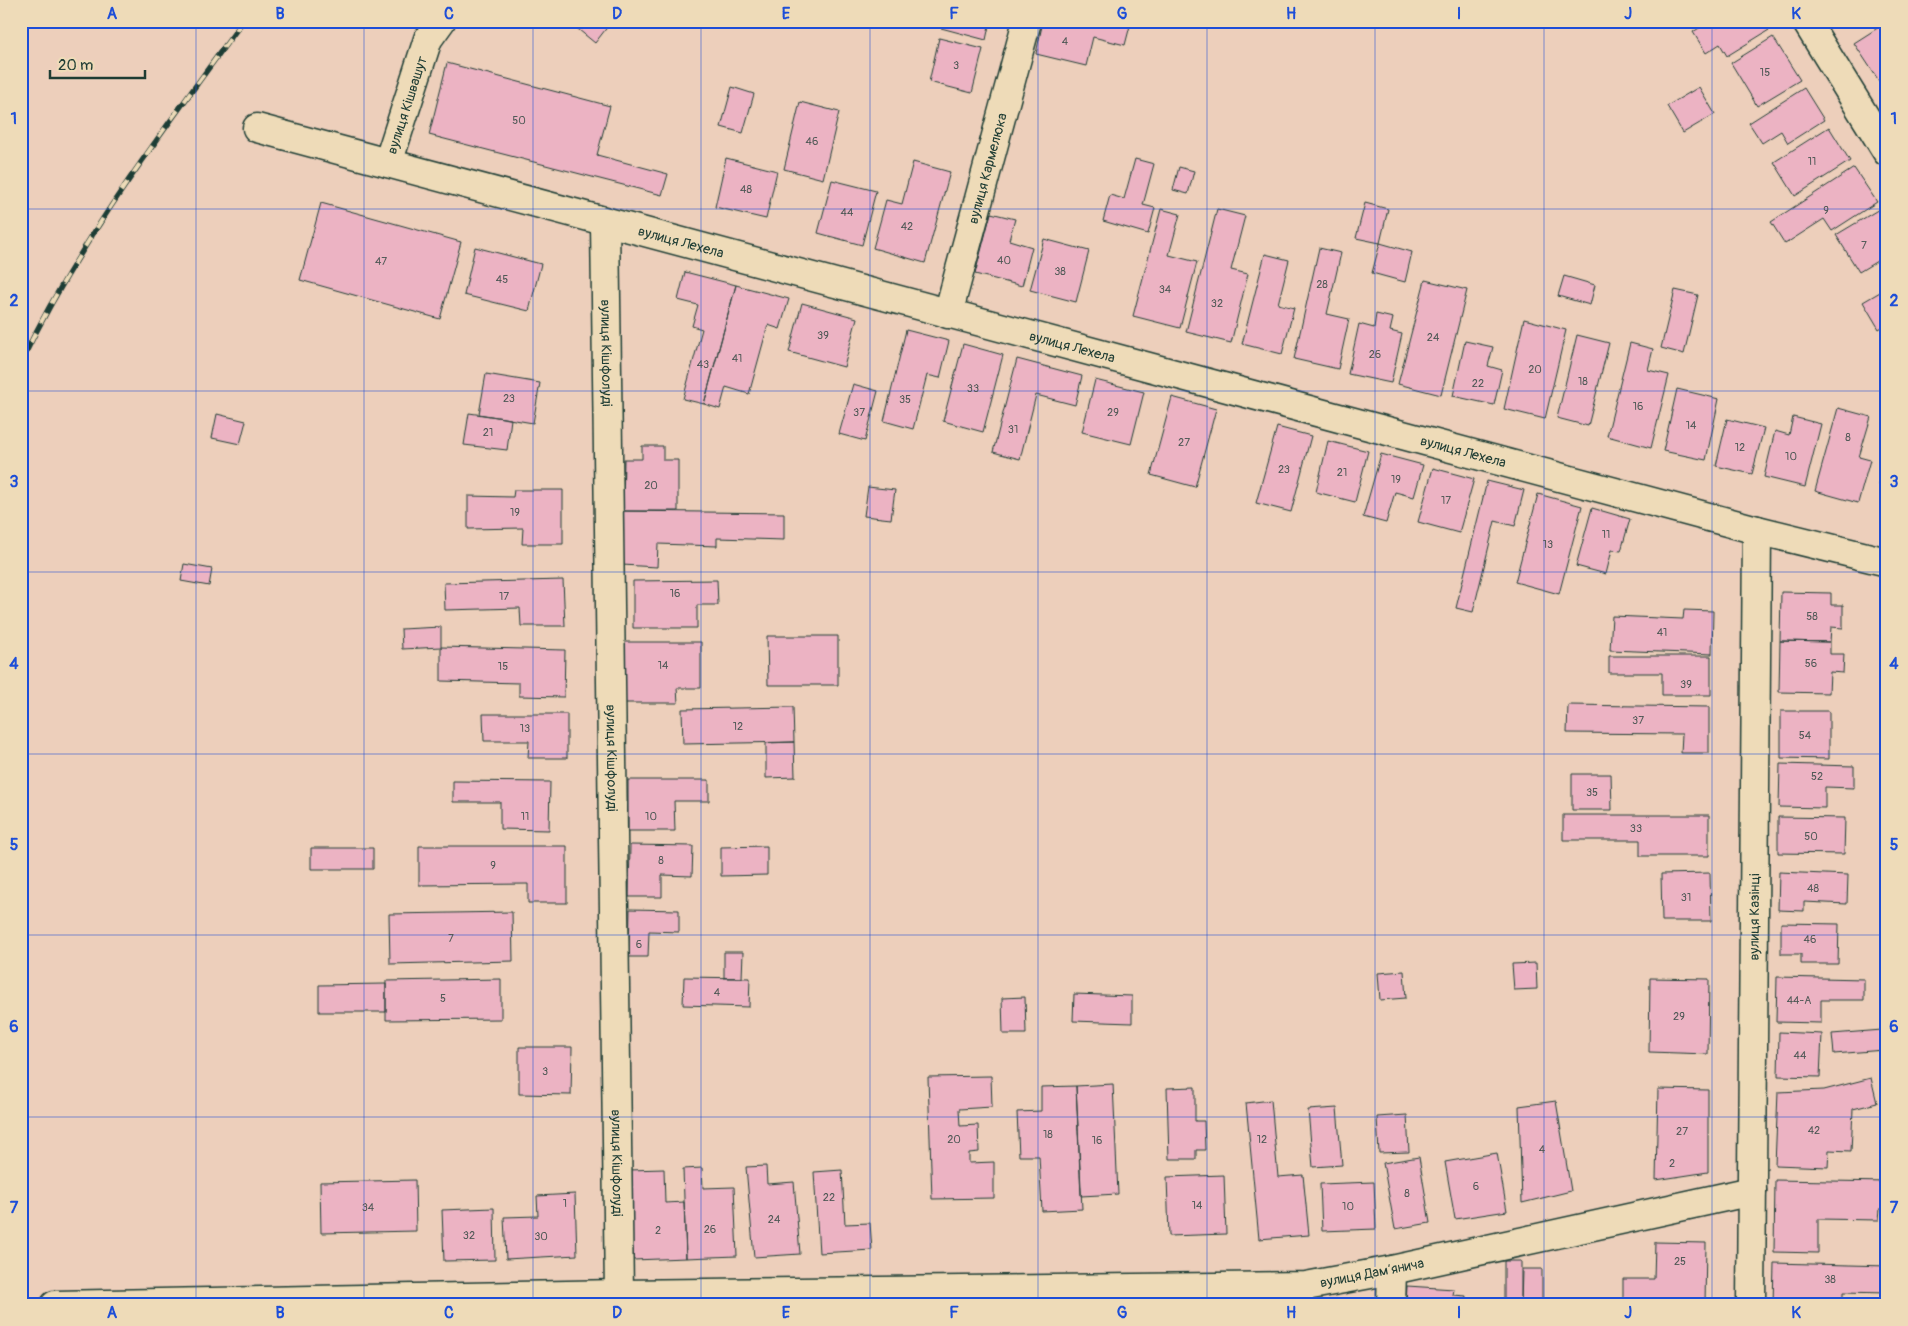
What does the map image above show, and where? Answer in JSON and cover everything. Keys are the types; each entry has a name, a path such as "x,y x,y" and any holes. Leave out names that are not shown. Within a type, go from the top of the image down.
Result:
{"street":[{"name":"вулиця Кішвашут","path":"388,164 428,39 441,21"},
{"name":"вулиця Кармелюка","path":"948,314 1027,21"},
{"path":"1806,21 1887,152"},
{"name":"вулиця Лехела","path":"257,128 1757,530 1887,562"},
{"name":"вулиця Кішфолуді","path":"605,222 619,1294"},
{"name":"вулиця Казінці","path":"1751,1305 1757,530"},
{"name":"вулиця Дамʼянича","path":"55,1305 619,1294 1306,1286 1392,1270 1752,1191"},
{"path":"1391,1305 1392,1270"}],"building":[{"path":"568,21 612,21 595,43"},
{"path":"942,21 990,21 986,40 941,28"},
{"path":"1043,21 1131,22 1125,45 1093,37 1086,66 1036,54"},
{"path":"1710,21 1764,21 1769,30 1727,56 1720,44 1706,53 1693,32"},
{"path":"1887,22 1887,89 1885,90 1854,43"},
{"path":"1773,37 1800,80 1757,106 1731,63"},
{"path":"939,38 983,49 972,93 929,82"},
{"path":"447,63 610,106 597,155 668,174 662,195 429,135"},
{"path":"732,87 754,94 743,133 721,127"},
{"path":"1699,87 1715,114 1683,133 1667,106"},
{"path":"1804,88 1824,120 1788,143 1781,131 1762,143 1749,123"},
{"path":"800,102 839,112 823,179 784,169"},
{"path":"1829,127 1850,161 1795,196 1774,162"},
{"path":"726,158 777,171 766,219 715,207"},
{"path":"1135,159 1154,164 1143,205 1155,208 1148,234 1103,221 1110,195 1124,199"},
{"path":"913,162 950,172 925,263 873,248 886,200 902,204"},
{"path":"1179,167 1194,171 1188,194 1173,190"},
{"path":"1854,168 1877,202 1832,231 1824,219 1785,244 1771,222"},
{"path":"832,180 876,191 862,245 818,233"},
{"path":"321,203 461,242 440,319 300,280"},
{"path":"1365,203 1388,209 1380,243 1356,238"},
{"path":"1881,208 1887,217 1887,255 1859,272 1836,235"},
{"path":"1161,209 1180,214 1169,255 1197,262 1180,328 1133,316"},
{"path":"1217,209 1245,216 1231,270 1248,274 1231,343 1186,332"},
{"path":"991,213 1015,219 1009,240 1032,247 1022,286 975,274"},
{"path":"1044,239 1089,251 1076,302 1030,290"},
{"path":"1380,243 1412,252 1405,282 1372,273"},
{"path":"475,247 541,264 529,311 464,295"},
{"path":"1319,248 1341,253 1327,314 1349,319 1338,369 1294,359"},
{"path":"1265,254 1289,260 1278,304 1294,308 1282,354 1242,344"},
{"path":"685,272 736,285 704,404 683,399 702,329 692,326 698,305 678,300"},
{"path":"1564,276 1595,285 1590,305 1558,296"},
{"path":"1425,280 1467,290 1441,395 1398,384"},
{"path":"736,285 789,299 780,329 768,325 749,394 726,387 720,409 704,404"},
{"path":"1887,288 1887,324 1879,329 1863,302"},
{"path":"1675,290 1698,295 1684,354 1661,348"},
{"path":"802,303 857,318 844,367 789,352"},
{"path":"1376,314 1393,318 1390,331 1402,334 1391,383 1348,374 1359,324 1374,328"},
{"path":"1524,319 1566,330 1545,419 1504,409"},
{"path":"906,330 949,341 940,378 927,375 913,429 884,421"},
{"path":"1577,335 1609,343 1588,426 1557,418"},
{"path":"1465,341 1493,347 1488,366 1502,370 1494,405 1453,396"},
{"path":"1630,343 1653,349 1648,370 1669,375 1651,448 1607,436"},
{"path":"963,344 1003,355 983,432 943,421"},
{"path":"1017,359 1082,376 1075,405 1036,395 1020,459 993,452"},
{"path":"486,374 540,383 533,423 479,414"},
{"path":"1095,380 1144,392 1131,444 1082,432"},
{"path":"853,384 878,391 865,441 839,434"},
{"path":"1677,389 1719,399 1706,460 1663,451"},
{"path":"1172,397 1216,409 1195,487 1151,475"},
{"path":"1838,408 1871,417 1859,457 1870,460 1858,503 1815,491"},
{"path":"469,413 511,419 507,450 464,445"},
{"path":"217,414 246,421 240,444 212,438"},
{"path":"1793,417 1821,424 1805,487 1764,477 1775,431 1789,435"},
{"path":"1727,419 1764,428 1752,474 1716,466"},
{"path":"1277,427 1311,436 1291,512 1256,503"},
{"path":"1328,441 1368,451 1355,502 1316,492"},
{"path":"642,446 663,446 663,460 678,460 678,511 623,511 624,459 642,459"},
{"path":"1381,454 1423,465 1414,497 1395,492 1386,523 1363,517"},
{"path":"1887,456 1887,487 1879,485"},
{"path":"1433,468 1474,479 1459,533 1418,522"},
{"path":"1487,481 1524,490 1515,526 1495,521 1473,612 1456,608"},
{"path":"868,487 895,490 891,519 864,516"},
{"path":"514,490 563,490 563,544 522,544 523,528 468,529 468,496 513,497"},
{"path":"1538,494 1582,506 1559,594 1515,582"},
{"path":"1592,508 1630,519 1621,551 1612,550 1606,574 1576,566"},
{"path":"623,511 784,513 784,540 717,538 717,546 658,544 657,567 622,565"},
{"path":"184,564 212,569 209,586 181,581"},
{"path":"563,580 565,626 521,626 520,608 445,610 444,583"},
{"path":"717,580 718,605 697,605 697,628 633,628 633,581"},
{"path":"1781,592 1831,593 1831,605 1843,605 1843,628 1831,627 1830,642 1780,641"},
{"path":"1684,610 1713,611 1712,654 1610,650 1612,616 1683,619"},
{"path":"441,627 441,647 402,649 401,629"},
{"path":"767,636 838,636 838,685 768,685"},
{"path":"1780,641 1830,642 1830,654 1844,654 1843,673 1830,672 1829,693 1779,692"},
{"path":"624,642 701,642 701,688 677,688 678,703 625,703"},
{"path":"441,647 565,650 564,697 519,696 519,683 441,681"},
{"path":"1609,656 1711,656 1711,695 1662,695 1662,673 1609,673"},
{"path":"1568,705 1709,707 1709,753 1681,753 1682,734 1567,733"},
{"path":"793,707 794,742 683,744 682,709"},
{"path":"1781,711 1829,711 1829,759 1781,758"},
{"path":"483,714 567,714 567,758 528,758 529,741 484,741"},
{"path":"794,742 795,777 766,778 766,743"},
{"path":"1780,764 1854,766 1854,788 1825,787 1825,808 1779,807"},
{"path":"1572,774 1611,774 1612,810 1572,810"},
{"path":"628,780 709,780 709,801 674,801 675,831 628,831"},
{"path":"453,781 550,782 549,830 500,829 500,802 453,802"},
{"path":"1563,815 1709,815 1709,856 1640,856 1640,840 1563,840"},
{"path":"1778,817 1845,818 1844,854 1778,853"},
{"path":"630,845 693,846 692,876 662,875 662,897 629,897"},
{"path":"419,846 567,846 567,903 528,903 528,884 419,885"},
{"path":"767,846 767,875 721,876 721,847"},
{"path":"311,848 373,848 373,869 311,869"},
{"path":"1779,872 1848,875 1847,904 1804,902 1804,911 1778,910"},
{"path":"1710,873 1711,921 1662,921 1661,874"},
{"path":"630,909 679,910 679,932 649,931 648,957 629,957"},
{"path":"512,912 513,961 390,964 389,914"},
{"path":"1781,923 1839,924 1838,964 1801,964 1801,954 1781,954"},
{"path":"724,952 743,952 742,978 724,978"},
{"path":"1536,963 1537,989 1514,990 1512,964"},
{"path":"1404,971 1406,998 1380,1000 1378,973"},
{"path":"684,977 750,978 749,1007 683,1005"},
{"path":"1777,977 1864,979 1864,1000 1821,1000 1821,1023 1776,1022"},
{"path":"1650,978 1709,979 1708,1054 1649,1052"},
{"path":"501,979 501,1019 386,1020 386,981"},
{"path":"386,984 386,1012 319,1012 319,985"},
{"path":"1074,994 1132,996 1132,1023 1073,1021"},
{"path":"1025,997 1026,1034 1003,1034 1002,998"},
{"path":"1882,1030 1884,1050 1834,1054 1832,1034"},
{"path":"1779,1032 1822,1034 1820,1077 1778,1076"},
{"path":"519,1047 572,1047 571,1095 519,1094"},
{"path":"991,1076 992,1107 959,1109 960,1126 978,1125 979,1152 969,1153 969,1163 994,1162 994,1198 932,1199 928,1077"},
{"path":"1871,1078 1877,1103 1853,1109 1851,1151 1829,1150 1828,1167 1775,1165 1778,1092 1824,1090"},
{"path":"1113,1084 1118,1194 1081,1196 1076,1086"},
{"path":"1076,1086 1082,1209 1042,1211 1039,1156 1019,1156 1017,1112 1041,1111 1041,1087"},
{"path":"1195,1087 1195,1121 1204,1121 1205,1150 1196,1150 1196,1159 1169,1159 1167,1088"},
{"path":"1658,1089 1708,1090 1708,1172 1656,1180"},
{"path":"1271,1100 1278,1177 1303,1175 1309,1235 1259,1239 1246,1103"},
{"path":"1556,1101 1571,1191 1522,1203 1519,1106"},
{"path":"1337,1108 1342,1165 1313,1167 1308,1110"},
{"path":"1407,1115 1409,1152 1379,1153 1377,1117"},
{"path":"1885,1149 1887,1149 1887,1182 1885,1182"},
{"path":"1497,1153 1507,1211 1455,1219 1445,1162"},
{"path":"1419,1157 1430,1223 1395,1229 1383,1163"},
{"path":"766,1166 767,1184 794,1182 800,1254 754,1257 746,1167"},
{"path":"702,1168 703,1188 734,1187 737,1256 686,1258 683,1169"},
{"path":"664,1169 665,1203 684,1202 686,1258 633,1260 629,1170"},
{"path":"842,1170 845,1224 870,1223 872,1250 819,1253 814,1172"},
{"path":"1224,1175 1226,1234 1169,1236 1167,1177"},
{"path":"415,1180 416,1231 321,1233 320,1182"},
{"path":"1775,1180 1887,1182 1887,1209 1880,1209 1879,1220 1818,1219 1818,1253 1774,1252"},
{"path":"1374,1182 1376,1229 1322,1231 1320,1184"},
{"path":"575,1194 577,1255 506,1259 504,1217 538,1216 537,1196"},
{"path":"494,1208 495,1260 444,1261 442,1210"},
{"path":"1655,1242 1706,1243 1705,1305 1623,1305 1623,1279 1654,1279"},
{"path":"1504,1261 1521,1261 1521,1305 1504,1305"},
{"path":"1774,1263 1887,1266 1887,1293 1843,1292 1843,1305 1773,1305"},
{"path":"1522,1269 1542,1269 1542,1305 1521,1305"},
{"path":"1407,1286 1454,1289 1453,1295 1466,1296 1465,1305 1406,1305"},
{"path":"1361,1299 1361,1305 1297,1305 1297,1302"}],"railway":[{"path":"21,362 69,272 96,229 153,145 243,21"}]}
